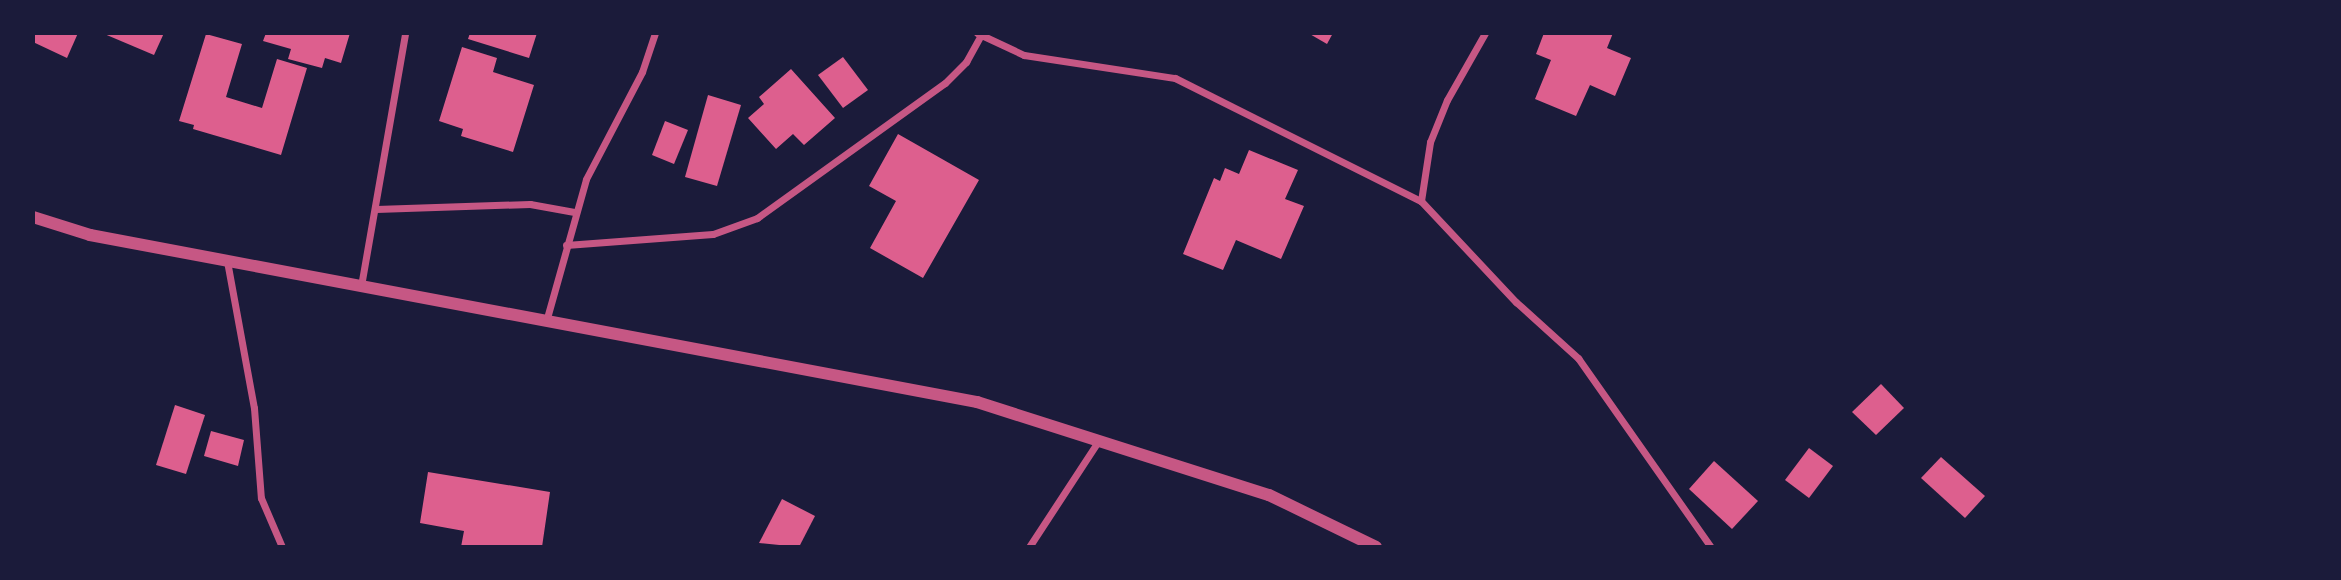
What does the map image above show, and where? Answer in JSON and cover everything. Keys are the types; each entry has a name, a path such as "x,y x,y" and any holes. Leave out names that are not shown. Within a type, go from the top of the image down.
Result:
{"street":[{"path":"361,286 405,33"},
{"path":"547,318 574,212 655,33"},
{"path":"1421,201 1430,142 1447,100 1485,33"},
{"path":"566,245 713,234 757,218 945,83 966,62 979,35 1024,55 1175,78 1421,201 1516,302 1578,358 1711,547"},
{"path":"376,209 530,204 574,212"},
{"path":"33,217 90,235 547,318 977,402 1269,495 1376,547"},
{"path":"226,258 254,408 261,498 282,547"},
{"path":"1029,547 1100,440"}],"building":[{"path":"33,33 78,33 67,58 33,42"},
{"path":"102,33 164,33 154,55"},
{"path":"266,33 350,33 341,63 325,58 322,68 288,59 291,49 263,41"},
{"path":"470,33 537,33 529,58 468,39"},
{"path":"1308,33 1333,33 1327,44"},
{"path":"1544,33 1613,33 1607,48 1631,58 1615,96 1590,85 1576,116 1535,99 1551,60 1536,54"},
{"path":"206,34 242,44 226,97 262,108 277,59 307,68 281,155 193,129 194,125 179,121"},
{"path":"462,47 497,58 493,72 534,85 513,152 461,136 463,129 439,121"},
{"path":"843,57 868,90 843,108 818,75"},
{"path":"791,69 835,118 804,145 793,134 776,149 748,118 764,104 759,97"},
{"path":"708,95 741,105 717,186 685,177"},
{"path":"665,121 688,130 674,164 652,155"},
{"path":"898,134 979,180 923,278 870,248 896,201 869,186"},
{"path":"1249,150 1298,170 1285,199 1304,206 1281,259 1236,240 1223,270 1183,254 1214,178 1220,181 1225,168 1239,174"},
{"path":"1881,384 1904,408 1876,435 1852,412"},
{"path":"175,405 205,415 186,474 156,465"},
{"path":"211,431 244,440 238,466 204,456"},
{"path":"1809,448 1833,466 1809,498 1785,480"},
{"path":"1941,457 1985,496 1965,518 1921,478"},
{"path":"1714,461 1758,501 1732,529 1689,489"},
{"path":"428,472 550,492 542,547 461,547 464,531 420,523"},
{"path":"782,499 815,516 799,547 759,543"}]}
